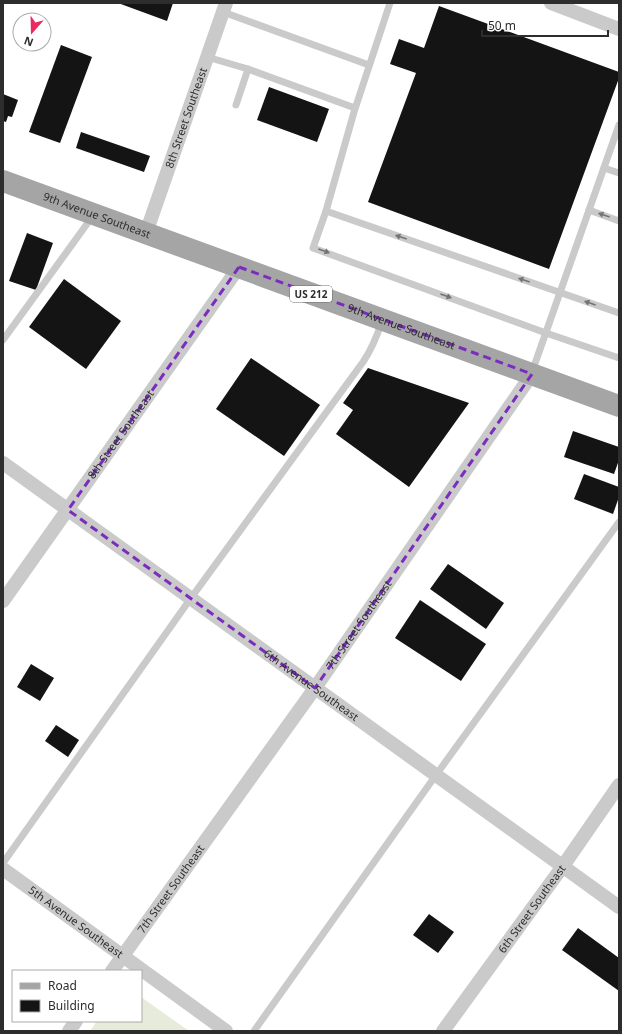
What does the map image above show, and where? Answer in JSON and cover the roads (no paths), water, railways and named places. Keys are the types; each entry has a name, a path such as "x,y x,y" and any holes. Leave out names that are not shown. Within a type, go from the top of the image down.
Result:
{"main road":[{"name":"9th Avenue Southeast","path":"3,181 619,406"}],"street":[{"path":"551,3 619,29"},
{"name":"8th Street Southeast","path":"146,233 224,8"},
{"name":"8th Street Southeast","path":"3,601 239,267"},
{"name":"7th Street Southeast","path":"113,970 315,688 532,374"},
{"name":"6th Avenue Southeast","path":"3,463 619,907"},
{"name":"6th Street Southeast","path":"443,1031 619,785"},
{"name":"5th Avenue Southeast","path":"3,869 226,1031"},
{"path":"69,1031 75,1022"}],"lane":[{"path":"390,3 355,108 326,211 313,248 619,358"},
{"path":"224,8 369,65"},
{"path":"207,57 248,69 355,108"},
{"path":"236,105 248,69"},
{"path":"532,374 619,126"},
{"path":"604,168 619,173"},
{"path":"589,210 619,221"},
{"path":"326,211 619,313"},
{"path":"3,340 94,214"},
{"path":"3,863 191,598 363,362 374,343 382,320"},
{"path":"254,1031 436,775 619,522"}]}
